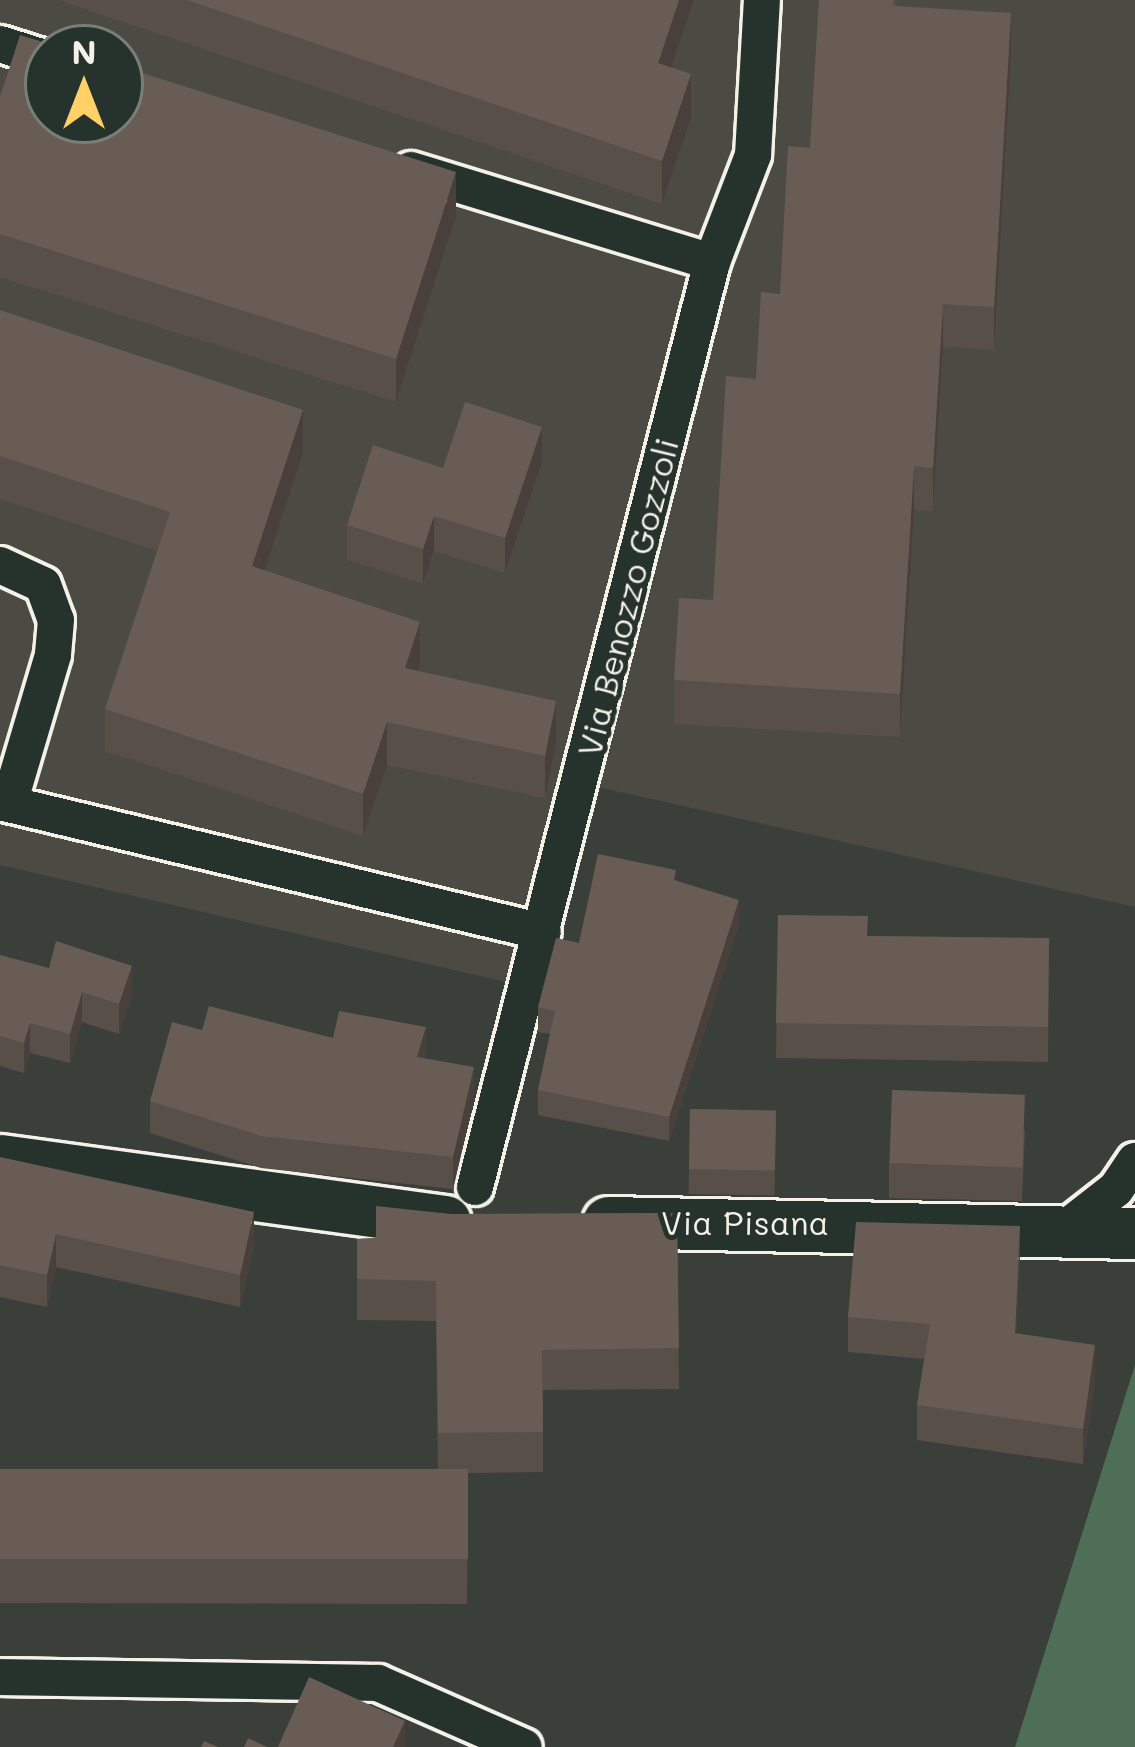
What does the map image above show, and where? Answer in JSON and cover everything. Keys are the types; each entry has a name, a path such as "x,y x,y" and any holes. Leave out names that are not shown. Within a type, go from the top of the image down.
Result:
{"main road":[{"name":"Via Pisana","path":"0,1160 392,1219 1066,1228 1135,1233"}],"street":[{"name":"Via Benozzo Gozzoli","path":"475,1186 712,262 753,155 762,0"},
{"path":"370,158 712,262"},
{"path":"0,565 44,585 56,620 53,656 5,803 543,932"},
{"path":"1066,1228 1116,1189 1135,1161"},
{"path":"0,1677 378,1683 524,1747"}],"shaded area":[{"path":"0,0 1135,0 1135,907 598,787 514,984 0,865"}],"green space":[{"path":"1135,1365 1135,1747 1015,1747"}],"building":[{"path":"187,0 679,0 658,63 691,74 662,161"},
{"path":"819,0 893,0 893,6 1011,13 994,307 943,304 933,468 914,466 900,694 674,680 679,598 713,600 726,376 756,379 761,292 780,294 788,146 810,148"},
{"path":"20,35 24,36 24,144 144,144 144,74 456,172 396,359 0,234 0,97"},
{"path":"0,310 303,410 252,566 420,622 405,668 556,701 545,756 387,722 363,794 105,709 170,512 0,456"},
{"path":"465,402 542,427 505,538 434,516 423,549 347,525 373,445 443,468"},
{"path":"598,854 676,870 674,880 739,900 669,1117 538,1090 555,1011 538,1007 556,938 579,943"},
{"path":"778,915 868,916 867,936 1049,938 1048,1027 776,1023"},
{"path":"56,941 132,966 119,1004 82,992 70,1034 30,1023 24,1043 0,1036 0,955 49,968"},
{"path":"209,1006 333,1038 339,1011 426,1027 417,1057 474,1067 453,1157 261,1136 150,1101 172,1022 202,1030"},
{"path":"892,1090 1025,1095 1022,1168 889,1163"},
{"path":"690,1109 776,1111 775,1170 689,1169"},
{"path":"0,1157 254,1212 240,1275 56,1234 47,1275 0,1265"},
{"path":"376,1206 451,1214 677,1213 679,1348 542,1350 543,1432 438,1433 436,1281 357,1279 357,1239 376,1238"},
{"path":"856,1222 1020,1226 1015,1333 1095,1345 1083,1429 917,1405 930,1324 848,1317"},
{"path":"0,1469 468,1469 468,1559 0,1559"},
{"path":"309,1677 405,1721 393,1747 278,1747"},
{"path":"248,1738 267,1747 244,1747"}]}
